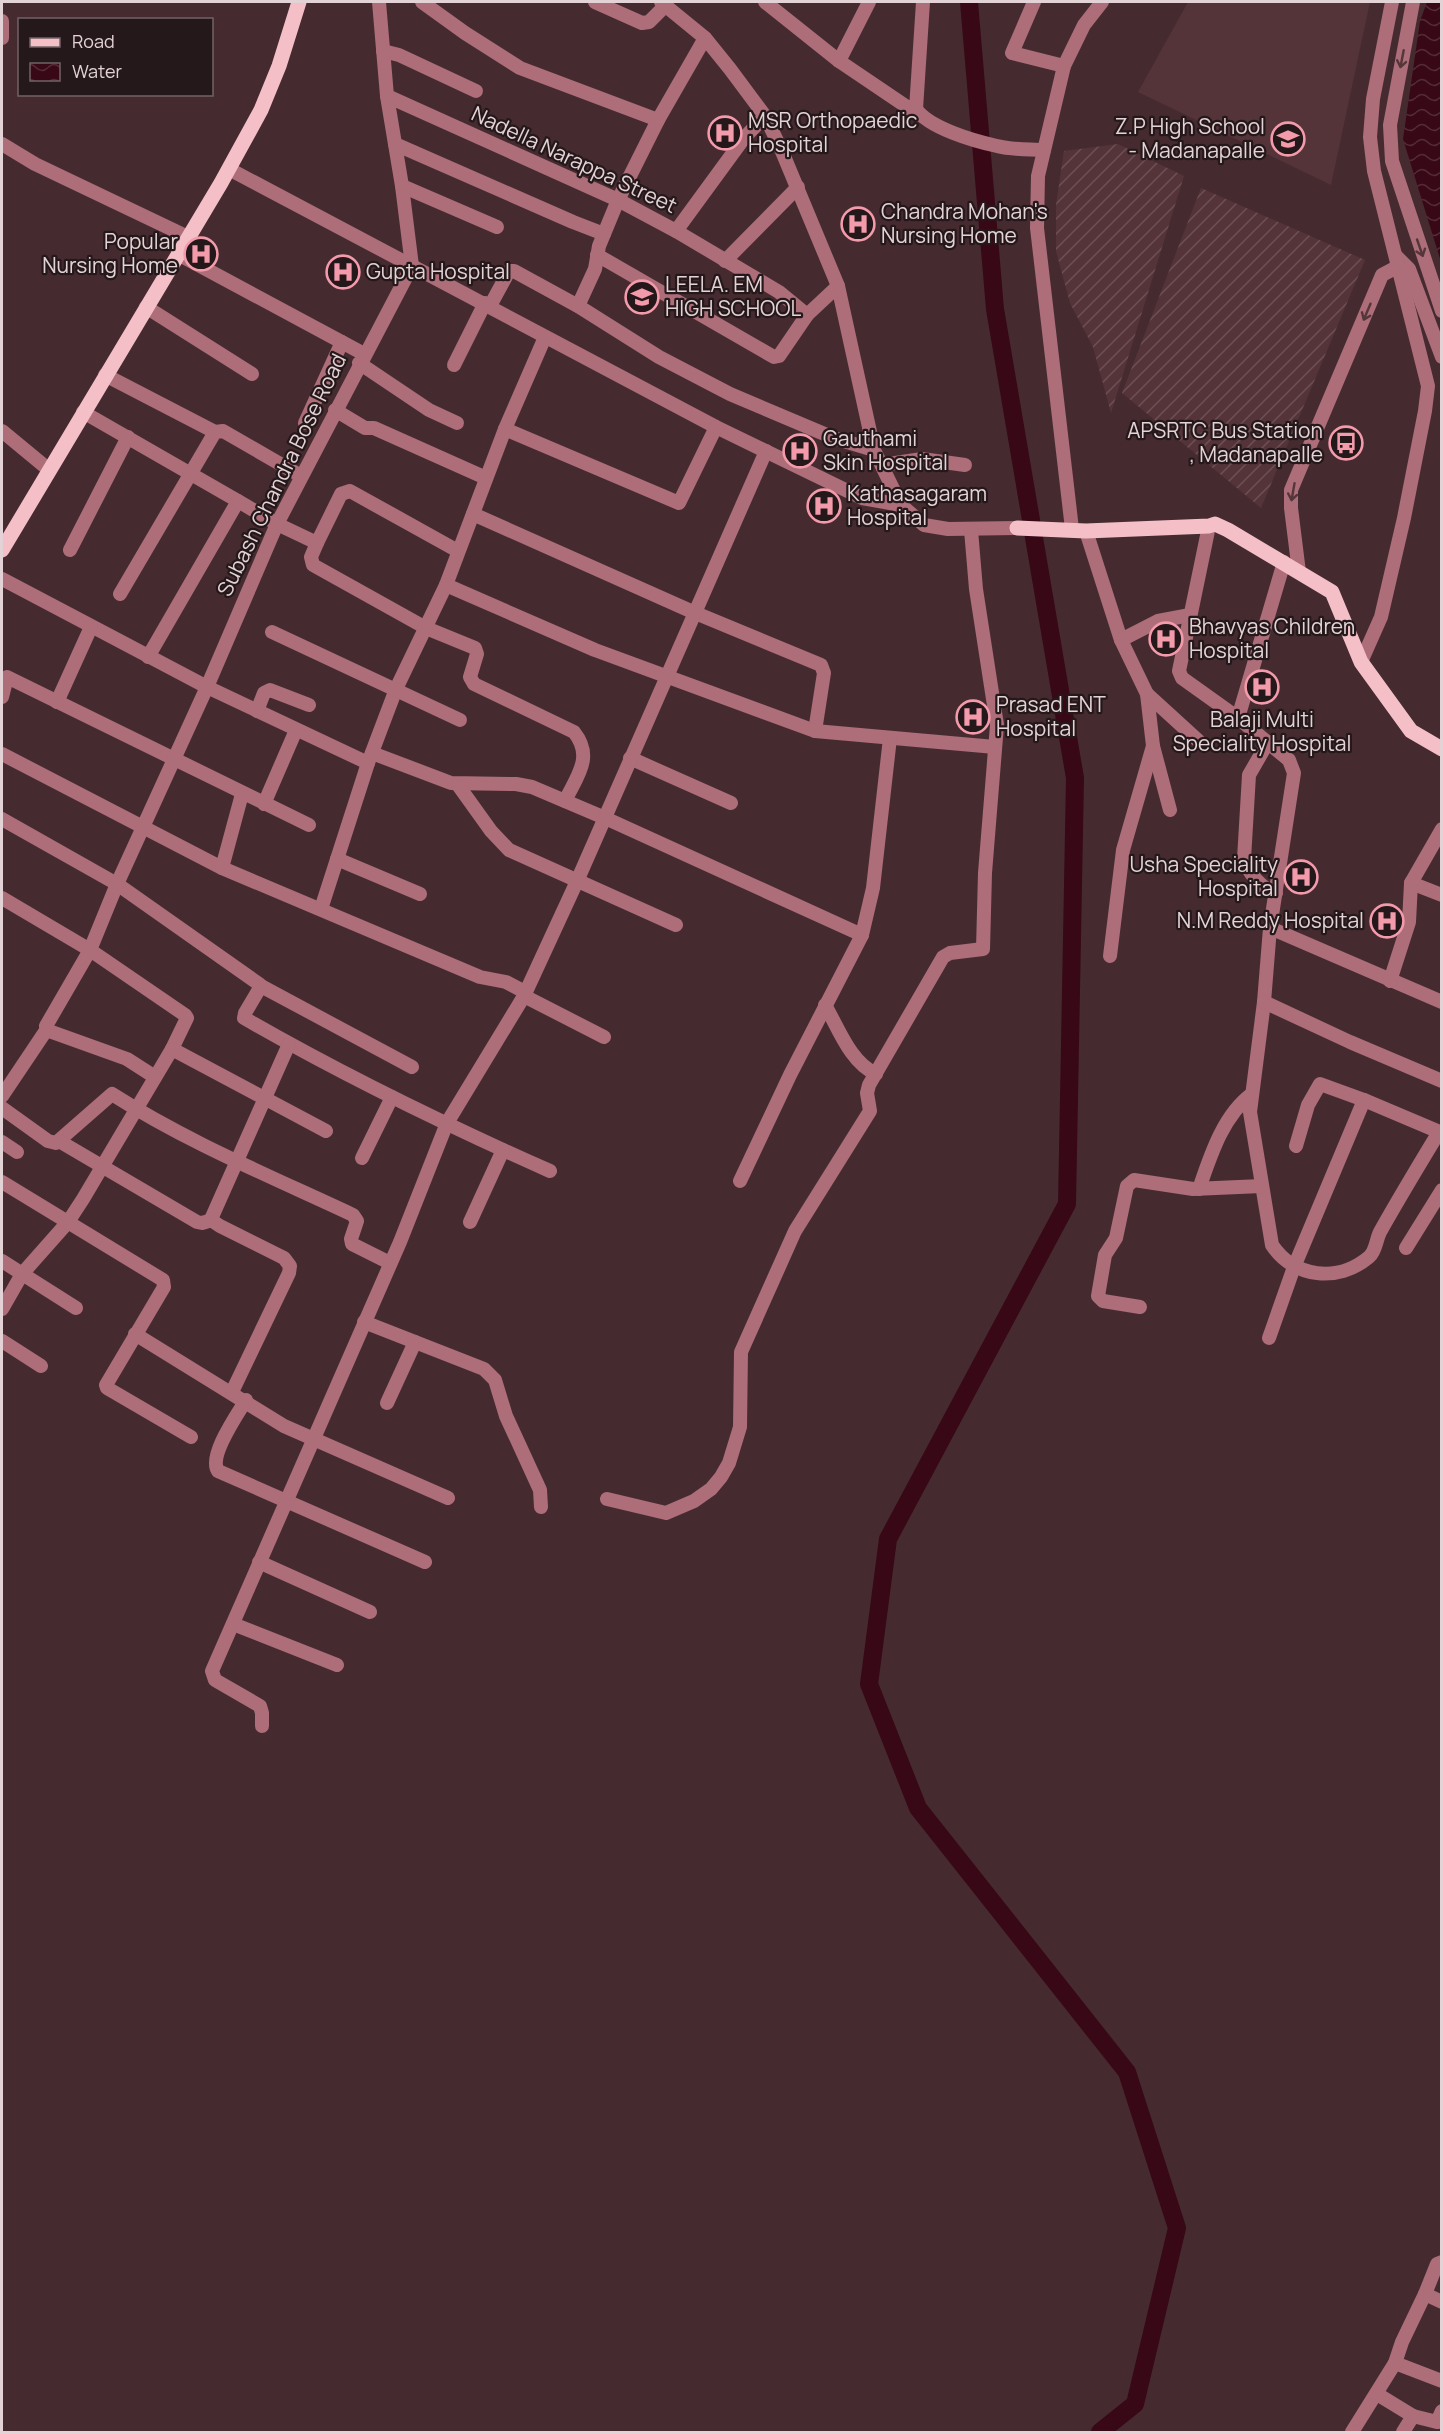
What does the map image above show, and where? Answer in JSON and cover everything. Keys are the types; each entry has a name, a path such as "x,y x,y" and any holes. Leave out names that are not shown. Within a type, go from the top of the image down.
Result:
{"main road":[{"path":"2,550 48,469 229,169 261,110 279,66 299,2"},
{"path":"1017,528 1076,530 1215,524 1228,530 1332,592 1361,662 1411,731 1442,749"}],"street":[{"path":"379,2 387,96 402,186 411,266"},
{"path":"422,2 520,68 658,120"},
{"path":"595,2 642,23 649,22 664,3 705,38 765,116 798,187 838,286 874,450 901,506 924,525 971,530 1017,528"},
{"path":"765,2 839,61 912,111 916,109"},
{"path":"839,61 869,2"},
{"path":"923,2 916,109 921,117 946,130 998,147 1044,150"},
{"path":"1034,2 1012,54 1064,66"},
{"path":"1102,2 1084,25 1064,66 1038,176 1037,228 1076,530 1120,640 1147,694 1154,746 1170,810"},
{"path":"1361,662 1381,617 1425,411 1428,386 1374,171 1370,137 1373,99 1392,2"},
{"path":"1413,2 1390,125 1392,161 1442,311"},
{"path":"2,21 2,38"},
{"path":"578,306 595,269 604,234 618,200 658,120 705,38"},
{"path":"383,51 399,55 476,90"},
{"name":"Nadella Narappa Street","path":"387,96 618,200 676,231 744,138 765,116"},
{"path":"2,144 35,164 188,237"},
{"path":"395,144 604,234"},
{"path":"229,169 411,266 488,304 545,337 716,427 862,498 901,506"},
{"path":"402,186 497,227"},
{"path":"725,261 798,187"},
{"path":"676,231 779,292 807,315"},
{"path":"178,254 342,342 429,410 457,423"},
{"path":"597,255 774,357 779,356 807,315 838,286"},
{"path":"1397,261 1409,269 1442,357"},
{"path":"1299,572 1291,490 1382,275 1397,261"},
{"name":"Subash Chandra Bose Road","path":"2,1096 47,1029 46,1026 90,950 117,884 278,524 411,266"},
{"path":"454,365 488,304 511,270 578,306 659,357 730,394 834,438 874,450"},
{"path":"146,307 252,374"},
{"path":"321,909 370,758 396,689 446,585 505,429 545,337"},
{"path":"305,423 342,342"},
{"path":"105,375 215,432 223,431 301,476"},
{"path":"335,410 365,428 374,428 486,478"},
{"path":"83,412 188,474 317,543"},
{"path":"505,429 679,503 716,427"},
{"path":"2,431 48,469"},
{"path":"120,594 188,474 215,432"},
{"path":"70,550 128,437"},
{"path":"262,1726 260,1706 215,1680 212,1671 390,1263 447,1123 525,994 766,451"},
{"path":"882,465 922,459 965,465"},
{"path":"458,551 350,491 341,494 311,557 313,565 426,628 477,650 470,677 474,684 574,732 584,750 583,762 565,801"},
{"path":"148,657 238,501"},
{"path":"473,514 693,612 820,665 824,673 815,731"},
{"path":"1209,526 1179,666 1182,678 1268,742 1288,760 1294,773 1270,928 1264,1002 1250,1112 1272,1245 1280,1256 1294,1267 1330,1274 1347,1270 1370,1257 1378,1235 1440,1133 1364,1100 1320,1084 1308,1105 1296,1146"},
{"path":"607,1499 666,1513 711,1489 721,1477 729,1463 740,1427 741,1352 795,1231 870,1112 867,1093 943,957 950,953 983,949 985,873 997,725 976,589 971,530"},
{"path":"1238,718 1284,562"},
{"path":"2,579 148,657 296,730 370,758 458,784 516,784 531,787 605,818 862,935"},
{"path":"446,585 595,650 815,731 995,747"},
{"path":"1120,640 1158,621 1190,615"},
{"path":"57,702 91,627"},
{"path":"272,632 460,720"},
{"path":"2,698 4,676 309,825"},
{"path":"257,711 264,693 270,690 309,705"},
{"path":"1147,694 1204,746"},
{"path":"264,804 296,730"},
{"path":"740,1181 825,1005 862,935 873,888 890,738"},
{"path":"1268,742 1249,775 1244,859 1248,870 1259,882 1270,892 1276,893"},
{"path":"1110,956 1123,850 1154,746"},
{"path":"2,754 222,868 480,977 506,982 604,1037"},
{"path":"630,758 731,803"},
{"path":"458,784 469,802 505,846 676,925"},
{"path":"222,868 242,794"},
{"path":"2,819 117,884 261,986 412,1067"},
{"path":"1390,981 1409,922 1411,883 1442,829"},
{"path":"337,859 420,894"},
{"path":"1411,883 1442,895"},
{"path":"2,898 90,950 185,1015 187,1022 68,1222 22,1274 2,1309"},
{"path":"1270,928 1442,1002"},
{"path":"261,986 244,1013 244,1018 392,1097 550,1171"},
{"path":"1264,1002 1442,1081"},
{"path":"825,1005 857,1061 876,1074"},
{"path":"47,1029 127,1059 155,1077"},
{"path":"212,1220 289,1044"},
{"path":"172,1049 263,1100 326,1131"},
{"path":"2,1108 48,1141 56,1143 110,1094 237,1160 353,1215 357,1221 351,1239 352,1244 390,1263"},
{"path":"1199,1189 1210,1156 1228,1122 1238,1106 1252,1094"},
{"path":"363,1158 392,1097"},
{"path":"1269,1338 1294,1267 1364,1100"},
{"path":"59,1141 197,1222 212,1220"},
{"path":"2,1142 17,1152"},
{"path":"470,1222 503,1150"},
{"path":"1140,1307 1103,1301 1098,1296 1105,1255 1116,1238 1127,1186 1134,1180 1199,1189 1262,1186"},
{"path":"2,1182 163,1280 164,1287 106,1382 106,1387 191,1437"},
{"path":"1406,1248 1442,1190"},
{"path":"212,1220 284,1258 290,1266 232,1392"},
{"path":"2,1261 76,1308"},
{"path":"364,1322 484,1369 490,1374 495,1380 506,1416 540,1490 541,1507"},
{"path":"135,1334 246,1400 272,1419 312,1439 448,1498"},
{"path":"2,1341 41,1366"},
{"path":"387,1403 415,1342"},
{"path":"246,1400 217,1451 216,1467 219,1471 425,1562"},
{"path":"259,1562 370,1612"},
{"path":"233,1624 337,1665"},
{"path":"1352,2433 1395,2363 1437,2264 1442,2262"},
{"path":"1425,2294 1442,2302"},
{"path":"1395,2363 1442,2381"},
{"path":"1377,2394 1413,2416 1437,2422"},
{"path":"1403,2433 1413,2416"}],"shaded area":[{"name":"Z.P High School - Madanapalle","path":"1188,2 1370,2 1331,185 1138,92"},
{"path":"1118,144 1184,176 1111,413 1093,347 1070,303 1056,251 1056,205 1064,151"},
{"path":"1201,188 1365,260 1261,508 1122,393"}],"water":[{"path":"1427,2 1441,2 1441,262 1403,139 1420,21"}],"waterway":[{"path":"969,2 995,309 1075,778 1067,1204 888,1539 869,1684 918,1808 1127,2072 1177,2228 1135,2404 1100,2432"}],"place":[{"name":"MSR Orthopaedic Hospital","path":"725,133"},
{"name":"Z.P High School - Madanapalle","path":"1288,139"},
{"name":"Chandra Mohan's Nursing Home","path":"858,224"},
{"name":"Popular Nursing Home","path":"201,254"},
{"name":"Gupta Hospital","path":"343,272"},
{"name":"LEELA. EM HIGH SCHOOL","path":"642,297"},
{"name":"APSRTC Bus Station , Madanapalle","path":"1346,443"},
{"name":"Gauthami Skin Hospital","path":"800,451"},
{"name":"Kathasagaram Hospital","path":"824,506"},
{"name":"Bhavyas Children Hospital","path":"1166,639"},
{"name":"Balaji Multi Speciality Hospital","path":"1262,687"},
{"name":"Prasad ENT Hospital","path":"973,717"},
{"name":"Usha Speciality Hospital","path":"1301,877"},
{"name":"N.M Reddy Hospital","path":"1387,921"}]}
